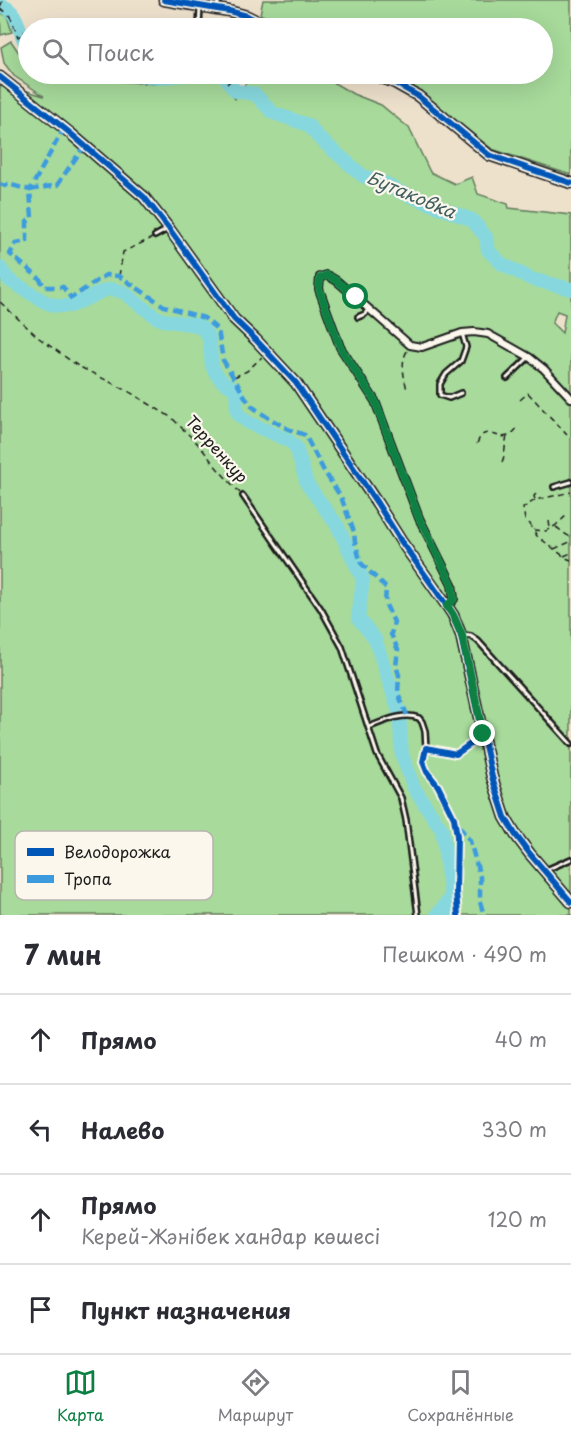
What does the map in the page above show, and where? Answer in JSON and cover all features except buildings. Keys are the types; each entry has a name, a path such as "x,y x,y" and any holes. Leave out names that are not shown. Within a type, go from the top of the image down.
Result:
{"main road":[{"path":"164,0 200,6 218,4 251,18"},
{"path":"0,77 144,196 234,319 296,383 453,615 462,635 492,777 505,817 515,834 571,902"},
{"path":"396,84 418,96 489,155 571,183"}],"street":[{"path":"447,606 454,599 452,584 419,518 375,401 340,347 319,289 320,278 327,275 337,281 410,345 422,347 462,333 488,334 529,357 544,369 571,398"}],"lane":[{"path":"199,18 200,6"},
{"path":"155,236 169,229"},
{"path":"358,317 369,309"},
{"path":"461,393 449,398 440,395 440,384 446,374 460,361 466,347 462,333"},
{"path":"507,378 529,357"},
{"path":"554,487 571,482"},
{"name":"Терренкур","path":"243,496 321,609 342,647 377,754 401,798 406,819 418,915"},
{"path":"462,635 471,636 478,641 571,744"},
{"path":"369,727 407,715 419,718 422,722 426,748 423,762 426,772 438,786 454,818 458,836 456,892 458,915"},
{"path":"426,748 456,754 483,734"},
{"path":"544,870 571,858"}],"path":[{"path":"3,0 0,8 11,15 18,37"},
{"path":"119,276 123,252 155,236"},
{"path":"407,390 403,358 410,345"},
{"path":"234,377 248,371 268,352"},
{"path":"520,400 528,393 567,435"},
{"path":"502,462 508,436 519,426"},
{"path":"477,444 482,435 487,433 508,436"},
{"path":"571,492 535,500 523,508 525,520 537,536 571,560"},
{"path":"535,500 536,494"},
{"path":"534,530 546,531 567,515"},
{"path":"549,521 550,528"},
{"path":"554,549 570,542 571,538 555,526"},
{"path":"564,556 571,553"}],"green space":[{"path":"263,0 571,0 571,175 492,149 409,84 553,84 553,18 268,18 260,14"},
{"path":"0,12 7,16 12,32 1,35"},
{"path":"11,41 18,51 18,79 4,63 1,47"},
{"path":"0,83 44,96 26,84 225,84 235,99 245,84 336,84 353,94 381,105 409,128 430,172 455,184 472,177 478,194 508,204 509,208 571,215 571,915 0,915","holes":["557,311 565,314 562,333 552,323"]}],"waterway":[{"name":"Бутаковка","path":"0,5 11,12 18,24"},
{"name":"Бутаковка","path":"230,84 236,91 255,94 273,113 308,125 319,138 363,176 472,220 486,237 488,250 502,264 531,279 571,289"},
{"path":"0,268 9,280 45,302 57,306 71,306 111,289 123,292 163,320 196,325 204,330 209,338 212,366 216,374 236,392 237,411 240,416 249,423 288,440 296,447 307,484 337,525 363,580 358,618 375,639 399,712 402,755 414,788 442,830 451,897 450,915"},
{"path":"437,915 451,897"}],"marked path":[{"path":"0,184 30,190 64,128"},
{"path":"85,145 57,185 30,190 32,218 27,222 27,241 16,243 10,254 39,278 45,287 63,287 71,298 106,275 119,276 164,306 204,318 218,330 223,360 250,405 288,429 305,435 341,497 354,532 361,563 386,588 385,603 394,622 391,634 398,650 396,666 399,675 398,693 407,715"},
{"path":"459,826 470,841 480,877 480,902 484,915"}],"cycle path":[{"path":"164,0 229,11 251,18"},
{"path":"0,77 144,197 234,319 296,383 453,615 461,635 492,777 505,817 530,854 571,902"},
{"path":"397,84 418,96 489,155 571,183"},
{"path":"458,915 457,836 454,818 423,762 426,748 456,754 483,734"}],"route":[{"path":"356,297 327,275 320,278 319,289 340,347 375,401 419,518 452,584 454,599 447,606 462,635 483,734"}]}
